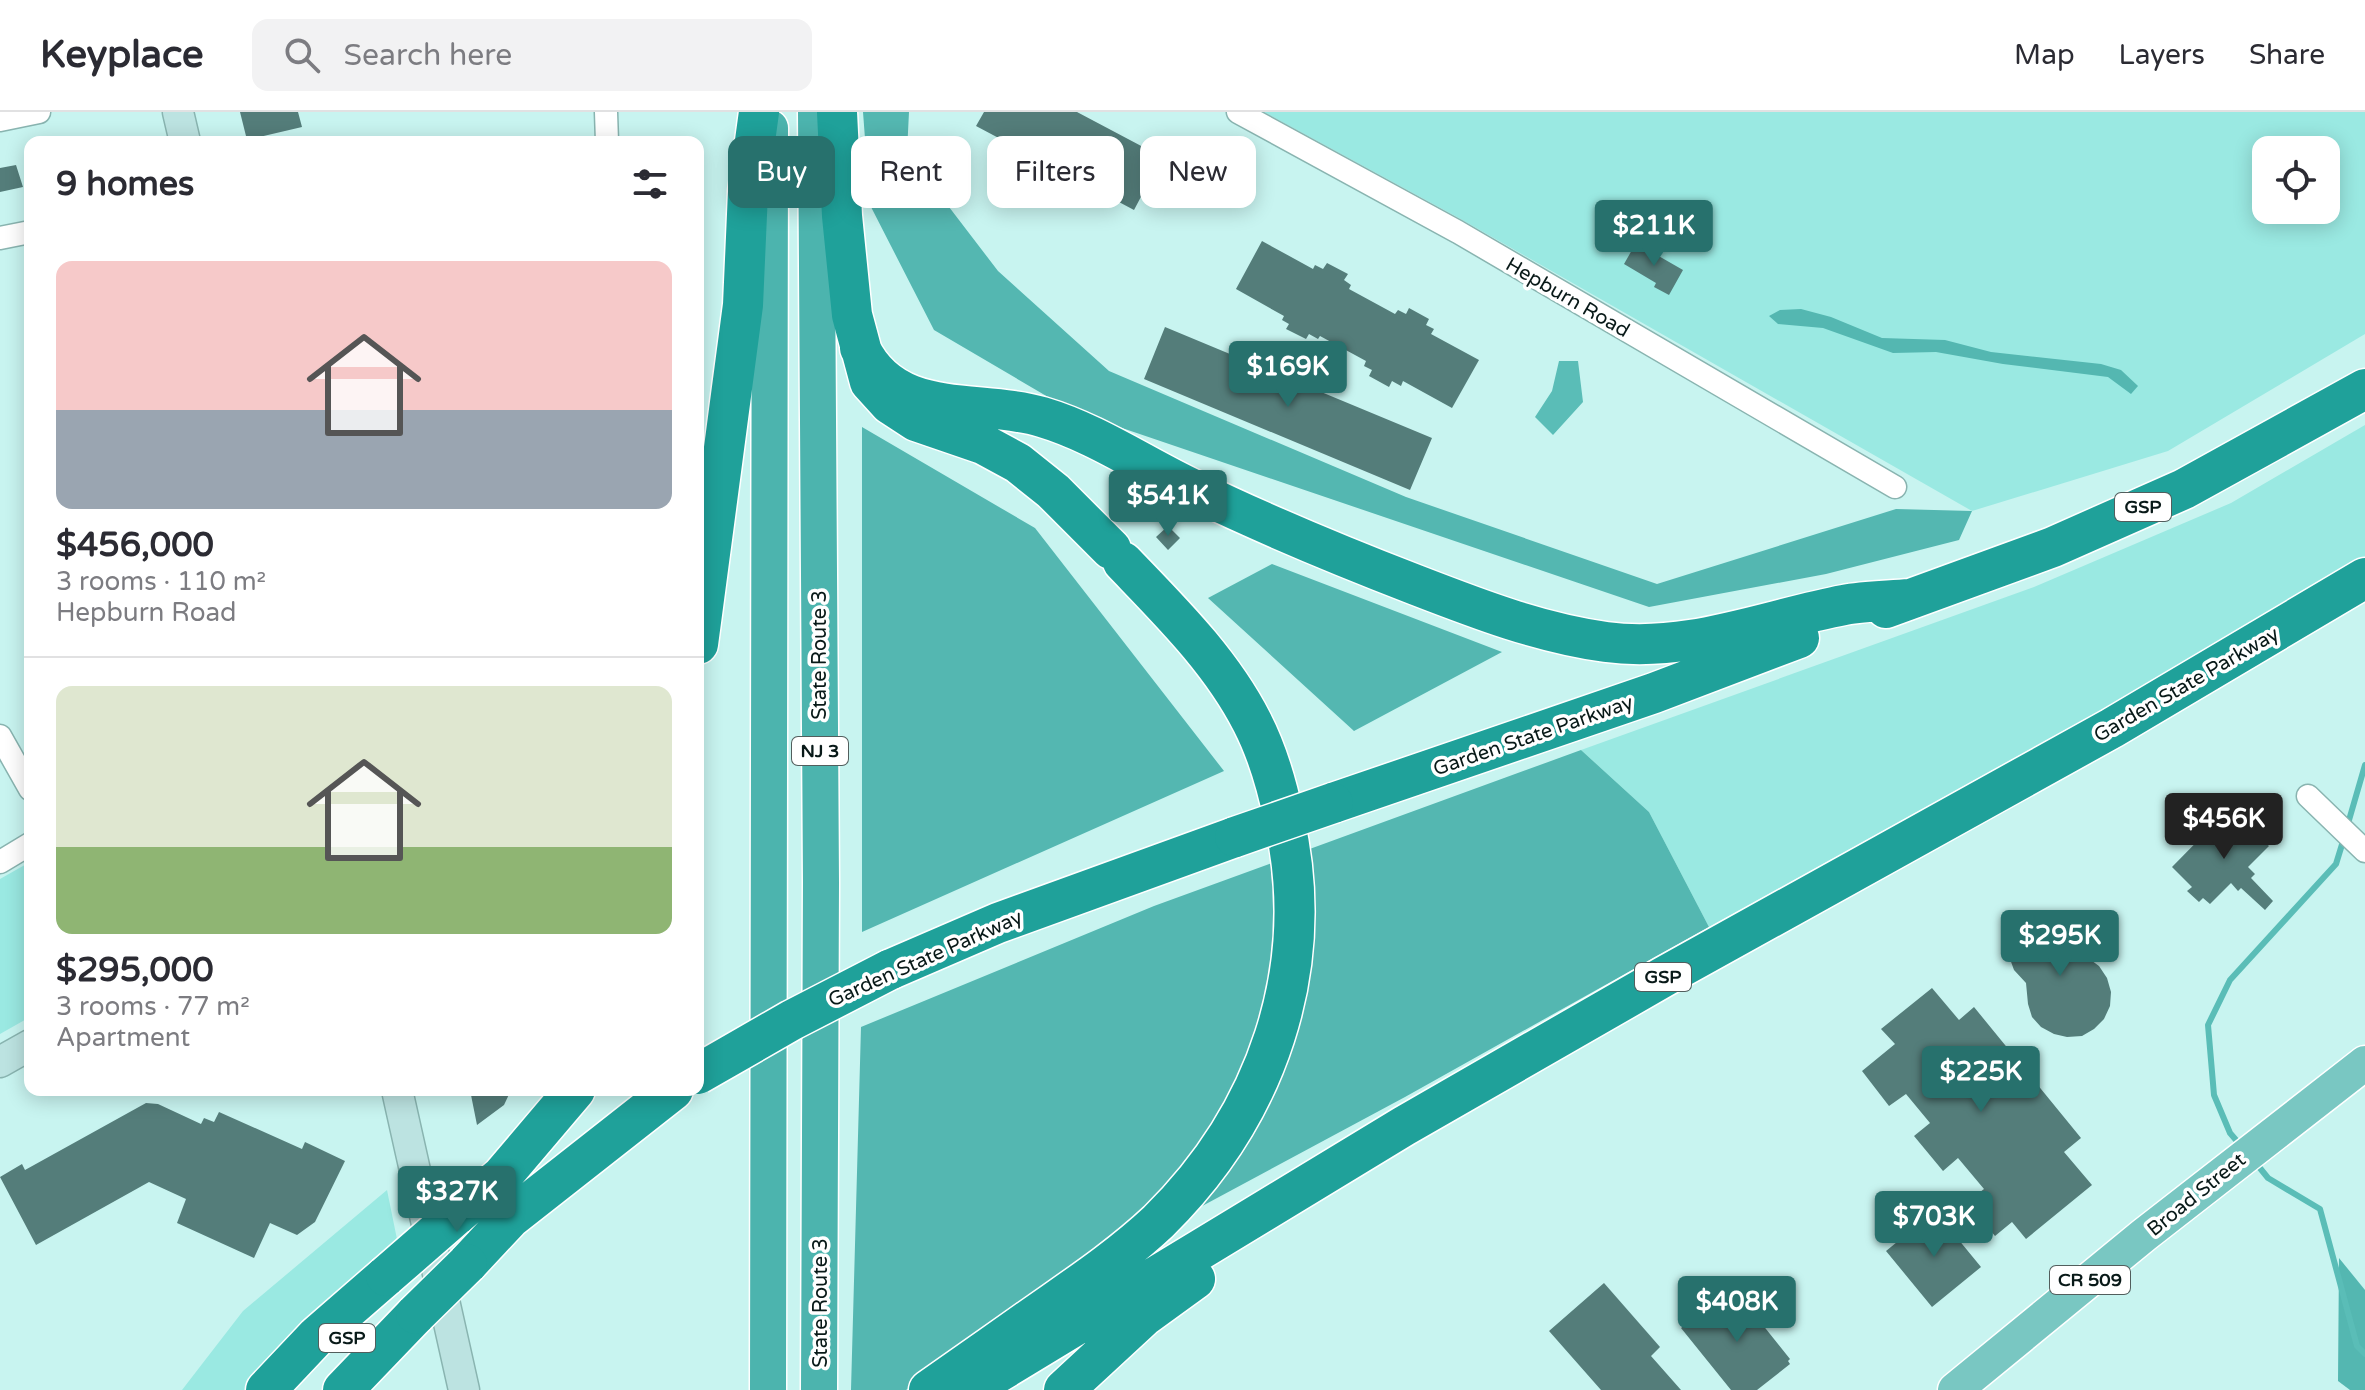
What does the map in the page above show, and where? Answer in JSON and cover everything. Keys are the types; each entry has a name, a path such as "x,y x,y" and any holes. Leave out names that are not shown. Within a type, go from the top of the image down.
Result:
{"highway":[{"path":"704,599 743,305 748,192 759,112"},
{"name":"NJ 3","path":"768,1390 770,112"},
{"name":"State Route 3","path":"816,112 821,930 819,1390"},
{"path":"837,112 842,216 852,315 870,382 890,404 916,421 983,444 1018,463 1053,491 1203,649 1252,721 1276,779 1293,858 1296,913 1294,957 1283,1009 1266,1060 1243,1110 1198,1176 1160,1220 1082,1283 929,1390"},
{"path":"860,348 878,377 900,391 936,402 1044,417 1085,433 1194,491 1365,566 1495,615 1560,633 1627,643 1678,642 1846,604 1910,599"},
{"name":"Garden State Parkway","path":"704,1071 889,970 1018,915 1654,693 2053,547 2184,489 2365,389"},
{"name":"Garden State Parkway","path":"969,1390 1452,1098 2112,728 2365,578"},
{"path":"461,1241 502,1176 570,1096"},
{"name":"GSP","path":"285,1390 315,1362 404,1293 461,1241 567,1162 664,1096"},
{"path":"1064,1390 1117,1340 1178,1290 1452,1098"},
{"path":"266,1390 317,1336 404,1293"},
{"path":"343,1390 404,1293"}],"main road":[{"path":"178,112 184,136"},
{"path":"0,1062 24,1048"},
{"name":"Broad Street","path":"1955,1390 2262,1141 2365,1063"},
{"path":"398,1096 464,1390"}],"street":[{"path":"0,120 39,112"},
{"path":"606,112 607,136"},
{"name":"Hepburn Road","path":"1238,112 1458,232 1895,487"},
{"path":"0,238 24,233"},
{"path":"0,736 24,778"},
{"path":"2308,796 2353,840"},
{"path":"0,862 24,848"}],"shaded area":[{"path":"863,112 909,112 908,136 865,136"},
{"path":"1264,112 2365,112 2365,334 2168,451 1972,511 1457,217"},
{"path":"872,208 950,208 998,271 1109,371 1406,497 1657,584 1896,509 1972,511 1959,540 1826,574 1649,607 1072,411 934,330"},
{"path":"1801,309 1831,317 1882,338 1945,340 1991,352 2101,364 2121,370 2138,386 2131,394 2108,377 1936,352 1893,353 1823,328 1778,324 1769,316 1780,310"},
{"path":"1559,361 1578,361 1583,402 1553,435 1535,417 1552,391"},
{"path":"2365,425 2365,560 2343,576 1709,927 1649,812 1581,750 2034,587 2231,503"},
{"path":"862,427 1035,528 1224,771 862,932"},
{"path":"1272,564 1502,652 1354,731 1208,598"},
{"path":"1581,750 1649,812 1709,927 1405,1097 1044,1291 906,1390 851,1390 861,1027 1154,906"},
{"path":"24,865 24,1020 0,1034 0,879"},
{"path":"387,1190 400,1254 251,1390 182,1390 243,1311"},
{"path":"2339,1258 2365,1290 2365,1390 2350,1390 2338,1381"}],"building":[{"path":"240,112 298,112 302,127 264,136 246,136"},
{"path":"984,112 1077,112 1122,136 995,136 976,126"},
{"path":"1124,137 1140,145 1140,199 1134,210 1124,205"},
{"path":"16,165 23,187 0,192 0,168"},
{"path":"1262,241 1313,269 1315,265 1323,269 1327,263 1348,274 1344,280 1351,285 1349,289 1395,314 1398,310 1406,314 1409,308 1429,319 1426,325 1434,329 1431,334 1479,360 1452,408 1403,381 1401,386 1392,381 1389,387 1369,376 1372,370 1364,366 1366,361 1320,336 1318,339 1309,334 1306,339 1286,329 1289,324 1282,320 1284,316 1236,289"},
{"path":"1636,243 1683,270 1669,295 1654,287 1656,283 1624,264"},
{"path":"1165,327 1432,438 1410,490 1144,379"},
{"path":"1168,526 1180,538 1168,550 1156,537"},
{"path":"2230,808 2269,846 2248,867 2255,874 2251,878 2273,901 2265,910 2231,883 2210,904 2203,898 2199,902 2187,891 2192,887 2172,867"},
{"path":"2052,915 2072,925 2079,934 2084,955 2099,966 2111,992 2110,1006 2104,1019 2082,1036 2067,1037 2041,1027 2032,1017 2026,983 2014,970 2010,959 2010,947 2020,926 2040,916"},
{"path":"1932,988 1959,1020 1974,1007 2081,1138 2064,1152 2092,1185 2026,1239 2012,1222 1995,1236 1967,1202 1984,1189 1958,1158 1943,1171 1914,1136 1930,1123 1906,1094 1889,1106 1862,1071 1895,1044 1881,1029"},
{"path":"471,1096 508,1096 504,1105 477,1125"},
{"path":"146,1103 158,1104 201,1124 204,1118 214,1122 219,1112 302,1149 305,1142 345,1161 315,1222 297,1235 270,1223 254,1258 177,1223 186,1199 149,1182 36,1245 0,1177 22,1164 25,1170"},
{"path":"1935,1211 1981,1267 1932,1307 1886,1251"},
{"path":"1604,1283 1660,1347 1651,1356 1681,1390 1601,1390 1549,1331"},
{"path":"1724,1294 1729,1301 1738,1294 1790,1359 1790,1364 1757,1390 1731,1390 1681,1328"}],"waterway":[{"path":"2347,827 2365,765"},
{"path":"2242,1147 2230,1133 2214,1095 2208,1025 2230,980 2336,864 2344,838"},
{"path":"2255,1162 2268,1178 2320,1209 2357,1346 2365,1354"}]}
